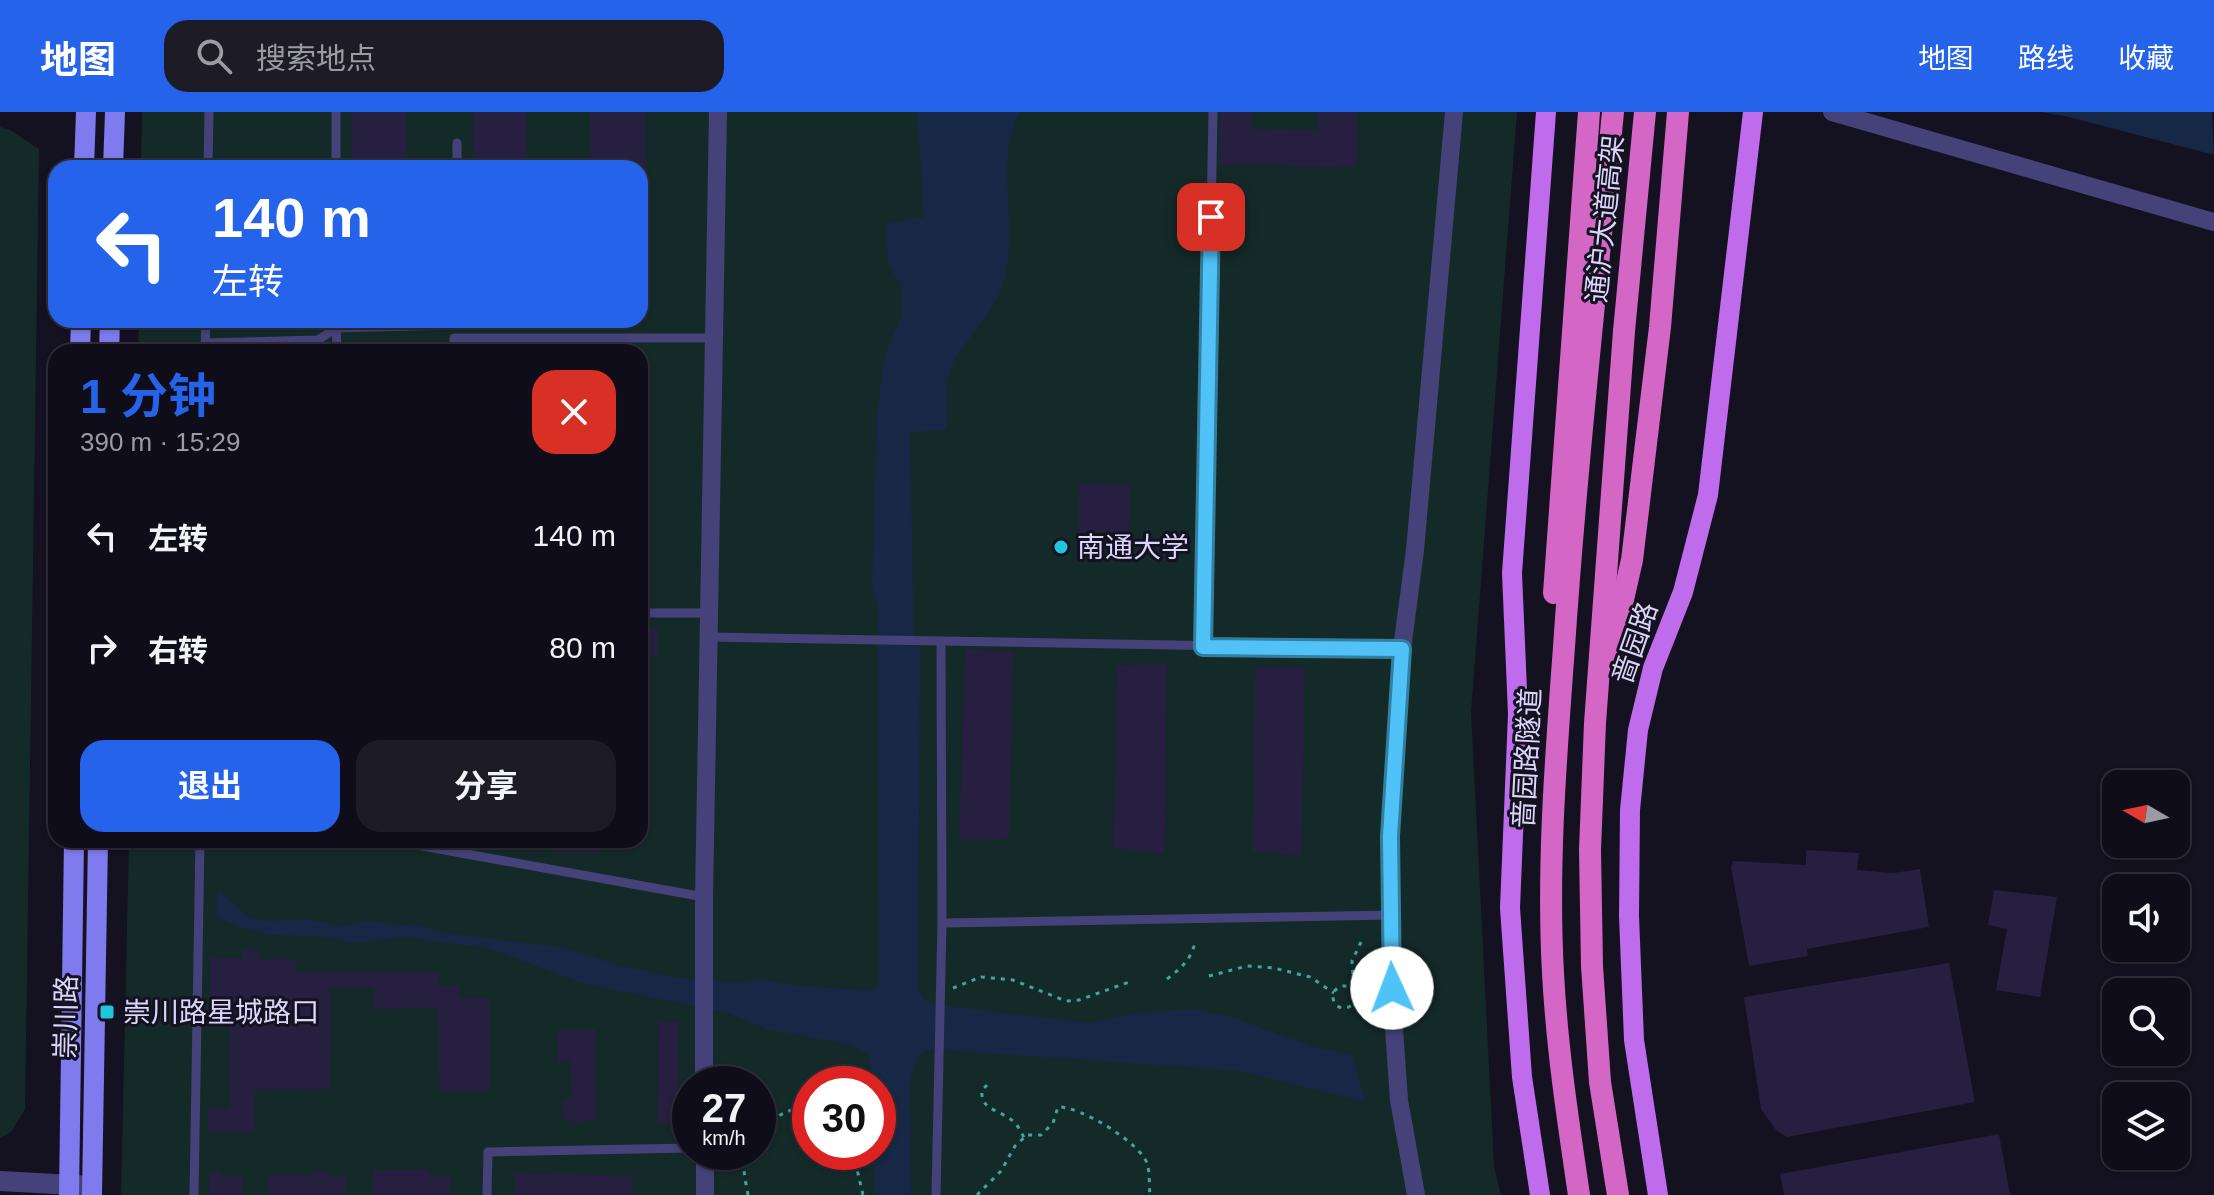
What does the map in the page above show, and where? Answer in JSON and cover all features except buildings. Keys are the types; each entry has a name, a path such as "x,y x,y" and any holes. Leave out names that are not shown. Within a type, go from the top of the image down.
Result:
{"highway":[{"path":"1555,763 1554,571 1589,112"},
{"name":"通沪大道高架","path":"1592,325 1613,112"},
{"name":"通沪大道高架","path":"1595,723 1624,331 1645,112"},
{"path":"1618,1195 1600,1082 1592,966 1590,850 1595,723 1632,560 1660,327 1678,112"},
{"name":"啬园路隧道","path":"1579,1195 1562,1083 1553,972 1552,862 1555,763 1567,595 1592,325"}],"main road":[{"path":"84,160 86,112"},
{"path":"112,112 113,160"},
{"path":"1540,1195 1522,1077 1510,908 1518,714 1512,573 1546,112"},
{"name":"啬园路","path":"1658,1195 1634,1040 1629,916 1630,810 1638,730 1653,668 1683,592 1708,495 1753,112"},
{"name":"崇川路","path":"70,1190 74,848"},
{"name":"崇川路","path":"92,1190 98,848"}],"street":[{"path":"704,1066 704,897 718,112"},
{"path":"1416,1195 1399,1100 1393,1014 1390,836 1402,649 1415,550 1454,112"},
{"path":"1832,112 2214,222"},
{"path":"705,1170 705,1195"},
{"path":"0,1181 92,1190"}],"lane":[{"path":"208,160 209,112"},
{"path":"336,112 336,160"},
{"path":"1203,647 1213,112"},
{"path":"457,143 457,160"},
{"path":"253,344 318,340 332,328"},
{"path":"454,344 455,328"},
{"path":"454,338 714,338"},
{"path":"648,613 709,613"},
{"path":"709,637 1402,649"},
{"path":"936,1195 942,923 941,642"},
{"path":"194,1195 200,848"},
{"path":"433,848 704,897"},
{"path":"942,923 1393,915"},
{"path":"487,1195 488,1152 672,1148"}],"path":[{"path":"1361,942 1352,961 1354,995 1354,1001 1344,1008 1334,1002 1334,993 1340,986 1346,986 1354,995 1375,1014 1393,1014"},
{"path":"1167,979 1184,966 1195,943"},
{"path":"1209,976 1247,966 1274,968 1310,977 1334,993"},
{"path":"940,997 981,977 1013,980 1066,1001 1079,1000 1132,981"},
{"path":"987,1085 981,1097 987,1107 1010,1118 1024,1138"},
{"path":"977,1195 1001,1171 1015,1146 1024,1138 1041,1135 1053,1123 1058,1107 1091,1117 1131,1143 1147,1162 1150,1195"},
{"path":"744,1170 748,1195"},
{"path":"857,1170 863,1195"}],"green space":[{"name":"南通大学","path":"142,112 1517,112 1471,712 1494,1166 1501,1195 121,1195 129,848 648,848 648,344 138,344 139,328 648,328 648,160 141,160"},
{"path":"0,127 39,149 25,1109 11,1132 0,1138"}],"water":[{"path":"917,112 1020,112 1008,152 1009,242 1002,286 950,369 947,430 910,432 914,647 920,648 918,988 924,1000 938,1005 1090,1023 1135,1013 1193,1009 1229,1016 1314,1047 1352,1055 1366,1102 1241,1071 931,1049 918,1055 910,1079 911,1195 875,1195 874,1170 896,1170 896,1066 870,1066 868,1055 852,1045 766,1029 731,1014 586,984 487,948 403,937 357,943 317,936 272,935 242,928 216,917 217,890 249,917 265,921 304,919 341,926 370,921 417,924 439,932 565,948 618,965 677,978 735,982 762,979 796,986 868,990 879,985 878,605 872,585 877,415 884,358 901,317 901,285 888,264 886,223 924,217"},
{"path":"2040,112 2212,112 2214,155 2065,116"}],"place":[{"name":"南通大学","path":"1061,547"},
{"name":"崇川路星城路口","path":"107,1012"}],"route":[{"path":"1211,217 1203,647 1402,649 1390,836 1392,988"}]}
